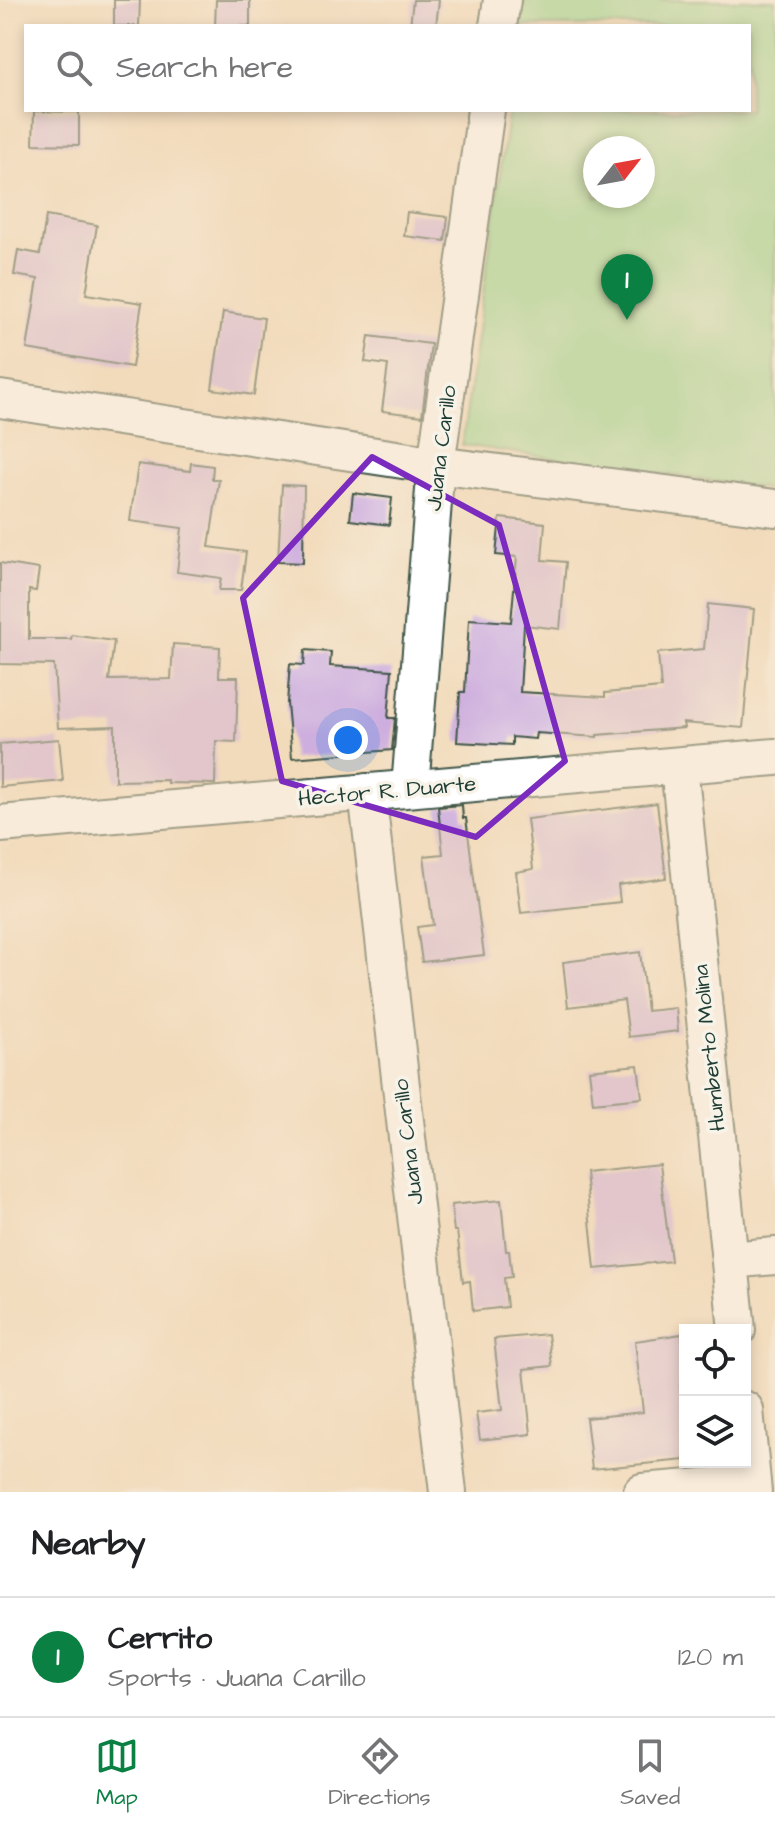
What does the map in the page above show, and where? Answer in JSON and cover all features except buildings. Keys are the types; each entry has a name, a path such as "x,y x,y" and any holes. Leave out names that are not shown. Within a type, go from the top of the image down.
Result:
{"street":[{"path":"498,24 502,0"},
{"name":"Juana Carillo","path":"410,788 436,465 486,112"},
{"path":"0,399 436,465 775,508"},
{"name":"Hector R. Duarte","path":"0,824 775,757"},
{"name":"Humberto Molina","path":"679,766 736,1324"},
{"name":"Juana Carillo","path":"367,792 448,1492"},
{"path":"730,1260 775,1256"},
{"path":"642,1492 753,1488 751,1468"}],"highlighted area":[{"path":"372,457 499,525 565,761 476,837 282,781 243,598"}],"green space":[{"path":"524,0 775,0 775,490 462,445 509,112 751,112 751,24 520,24"}],"place":[{"name":"Cerrito","path":"627,320"}]}
